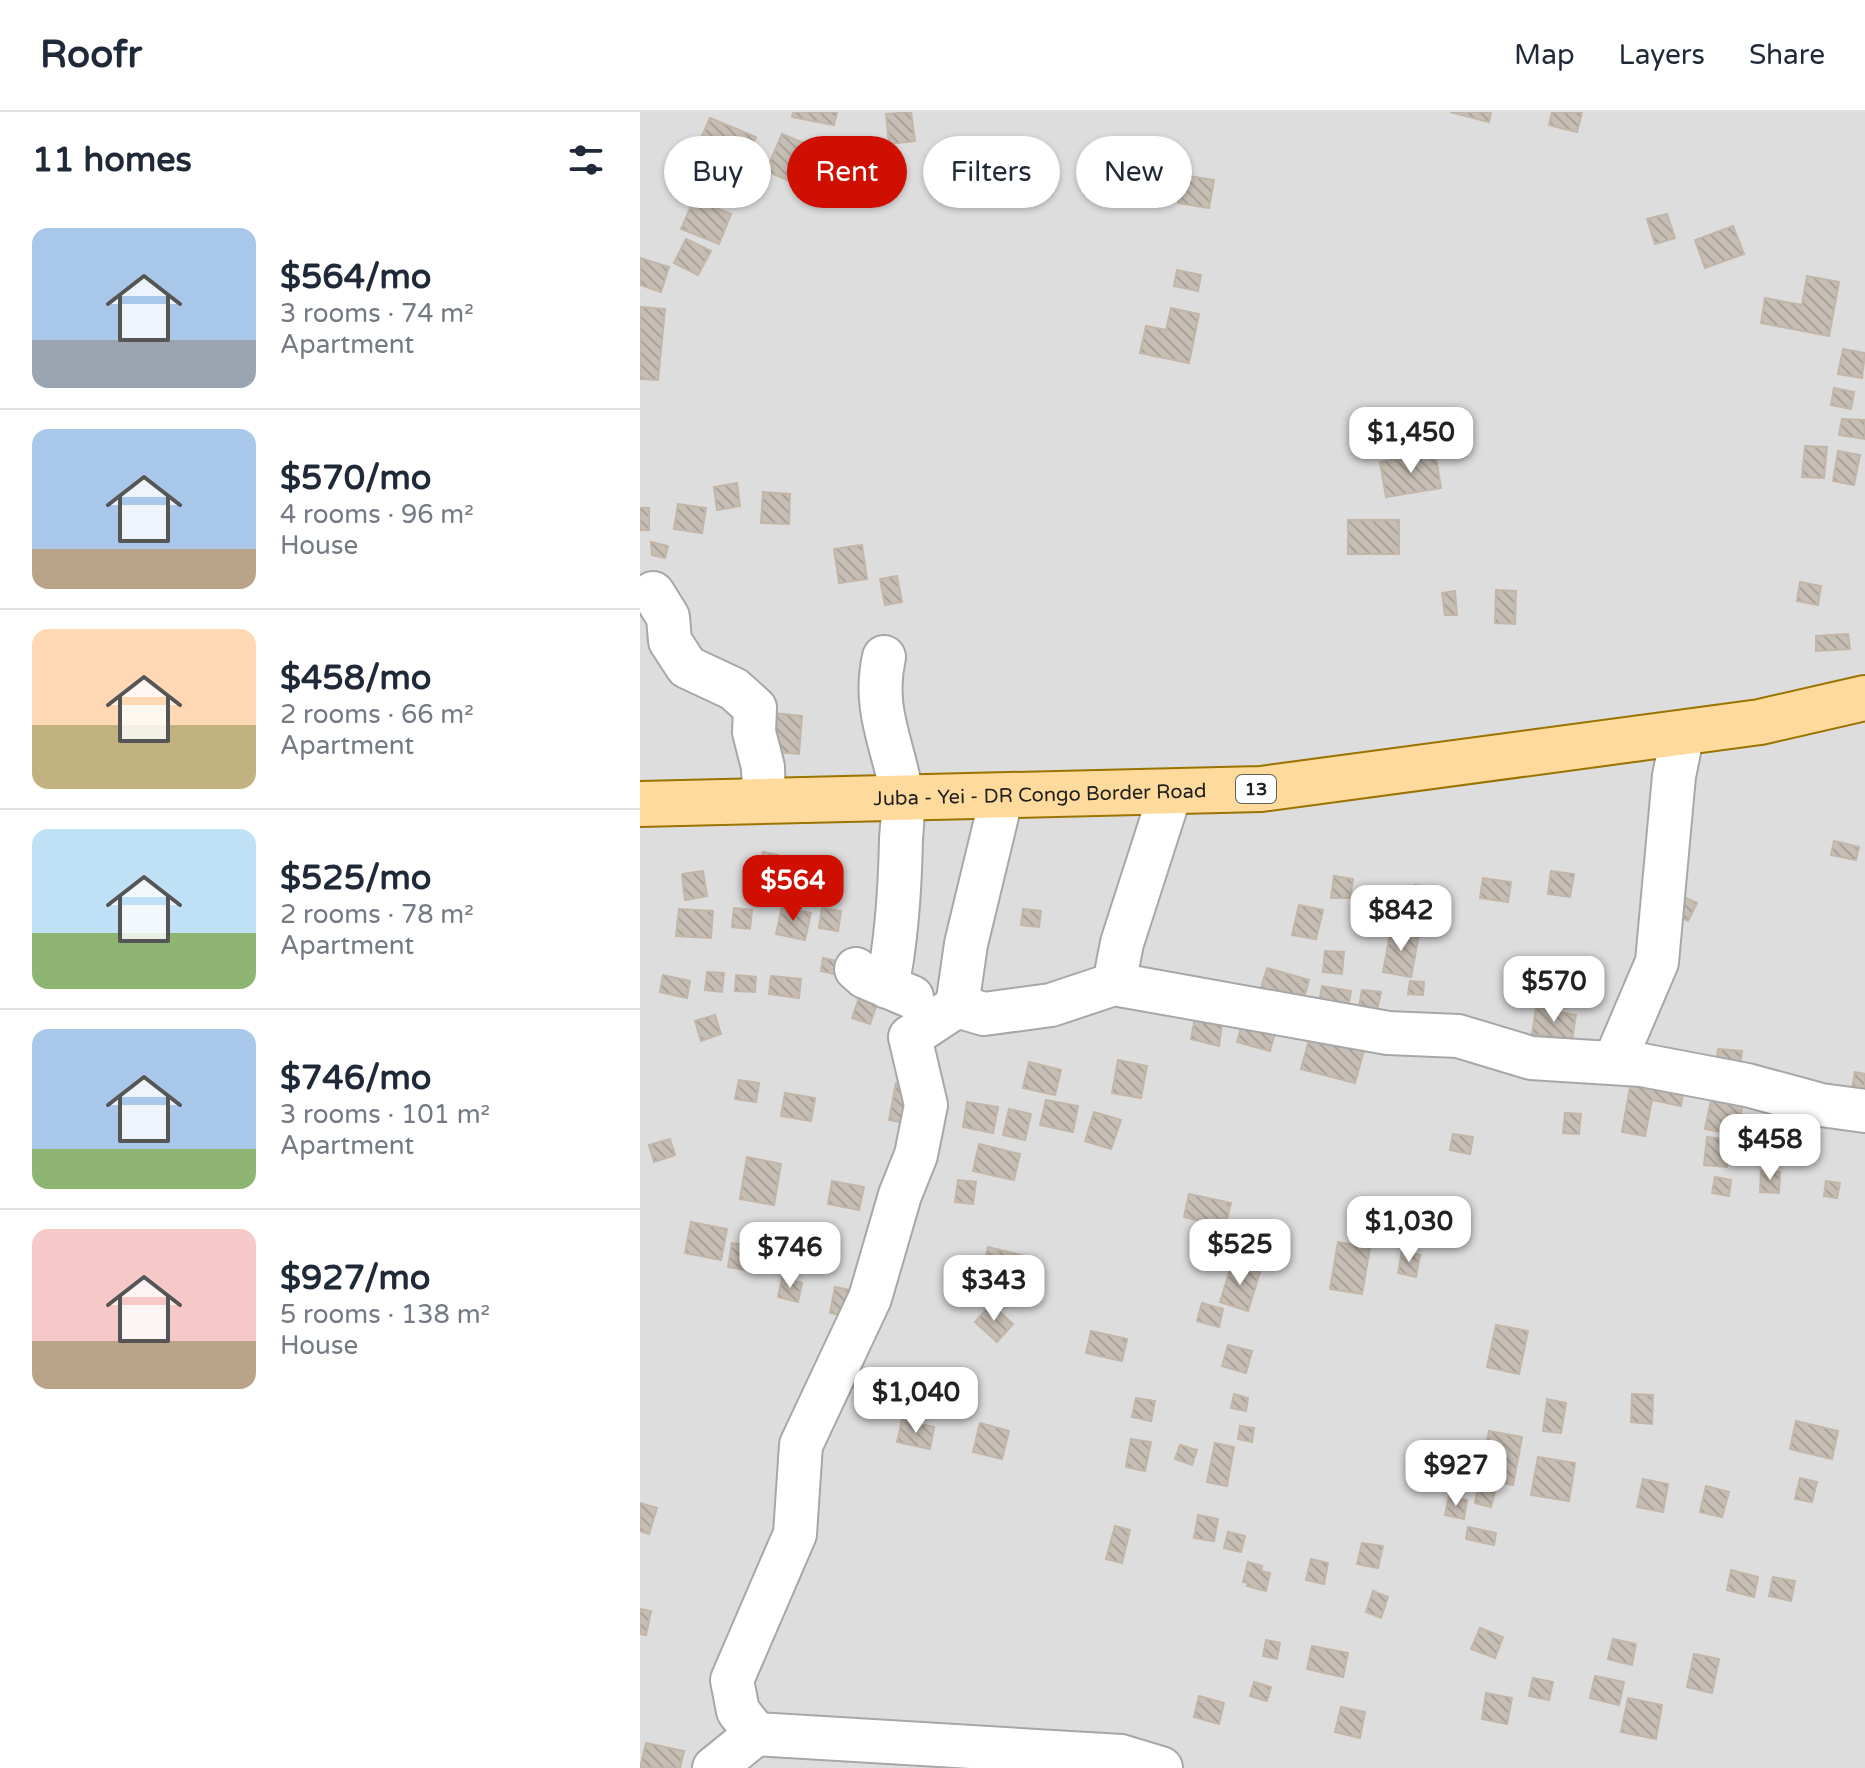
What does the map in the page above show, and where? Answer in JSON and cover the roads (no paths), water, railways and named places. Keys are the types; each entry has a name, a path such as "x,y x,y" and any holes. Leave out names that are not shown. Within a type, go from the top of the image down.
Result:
{"main road":[{"name":"Juba - Yei - DR Congo Border Road","path":"640,804 1261,789 1760,722 1865,698"}],"street":[{"path":"653,593 668,617 670,641 687,667 734,689 755,708 754,732 763,767 764,801"},
{"path":"884,657 879,680 884,726 902,798 899,898 872,978 954,1008 984,1014 1051,1005 1114,984 1388,1033 1458,1036 1531,1058 1642,1065 1732,1082 1821,1105 1865,1111"},
{"path":"1614,1063 1657,962 1674,776 1683,732"},
{"path":"1114,984 1122,943 1171,791"},
{"path":"756,1734 738,1711 732,1680 795,1534 801,1445 870,1298 900,1195 916,1155 926,1105 910,1037 954,1008 1002,795"},
{"path":"714,1768 756,1734 1121,1756 1161,1768"}]}
